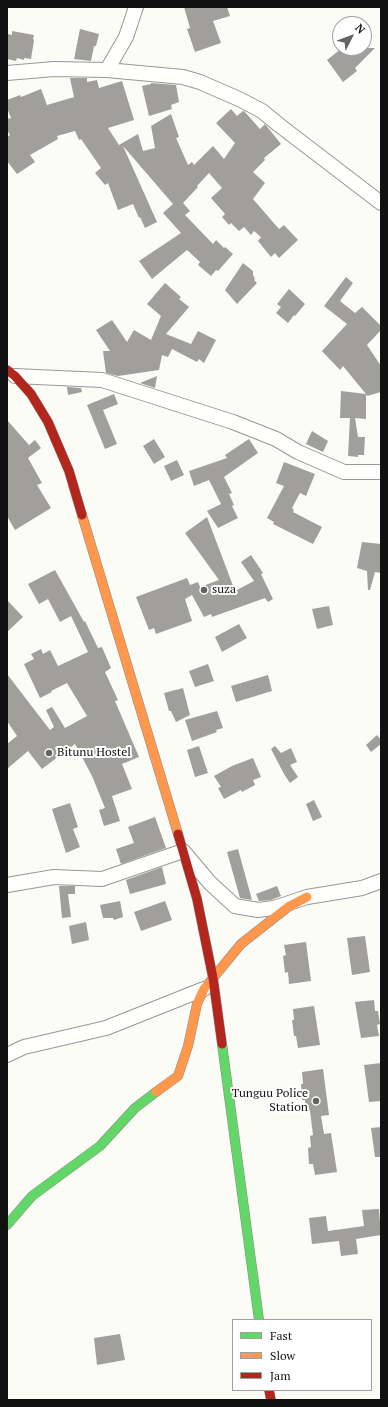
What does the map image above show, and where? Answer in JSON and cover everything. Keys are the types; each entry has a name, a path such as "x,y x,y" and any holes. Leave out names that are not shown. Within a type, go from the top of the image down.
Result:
{"main road":[{"path":"11,373 31,394 48,422 69,471 197,899 213,978 259,1319"},
{"path":"7,1225 32,1196 100,1146 134,1108 178,1076 188,1046 197,1004 204,989 241,944 288,907 307,897"}],"street":[{"path":"107,70 126,37 136,7"},
{"path":"7,72 107,70 183,77 200,82 262,111 381,203"},
{"path":"11,373 102,380 233,422 276,439 298,452 344,472 381,472"},
{"path":"7,885 54,877 102,879 183,851 210,883 235,906 258,910 274,908 307,897 362,888 381,881"},
{"path":"7,1055 24,1047 106,1028 204,989"}],"building":[{"path":"184,7 227,7 230,16 213,21 221,43 195,52 187,29 190,28"},
{"path":"80,29 99,34 96,46 94,46 91,61 74,59"},
{"path":"12,31 34,35 31,59 24,58 24,60 17,58 16,61 7,59 8,34 12,35"},
{"path":"332,56 367,56 355,68 357,71 343,82 327,60"},
{"path":"70,78 87,78 87,82 97,80 99,88 122,81 134,120 108,128 119,145 138,134 143,151 155,148 151,126 171,114 179,137 176,138 188,165 192,162 194,165 213,146 224,159 235,143 216,123 231,109 237,116 244,111 260,129 265,124 281,144 264,158 265,160 253,172 265,183 253,199 279,229 284,225 298,240 279,258 275,253 271,257 258,241 261,237 254,231 251,235 244,227 239,231 231,223 229,225 222,217 225,214 211,198 222,188 209,173 183,203 190,211 185,215 213,244 216,240 233,254 218,271 216,270 211,276 198,265 200,262 187,250 152,279 139,261 181,233 163,213 173,204 123,146 157,222 145,228 133,204 118,210 108,183 105,185 95,173 101,168 81,139 79,140 75,131 57,136 58,139 30,155 35,162 17,174 7,161 7,137 10,135 7,130 7,119 11,118 7,108 7,100 20,95 21,97 41,89 47,105 74,97"},
{"path":"151,83 176,85 179,102 171,105 172,109 149,116 142,86"},
{"path":"243,263 253,271 254,280 257,283 237,304 225,290"},
{"path":"346,277 353,283 340,301 355,313 362,307 381,326 381,330 367,345 381,366 381,392 367,396 343,366 340,370 322,351 347,324 324,306"},
{"path":"165,283 181,297 179,299 189,307 166,334 191,344 198,331 216,340 204,363 199,359 197,362 172,349 168,357 162,355 159,370 118,376 106,373 103,351 110,351 96,330 112,320 127,342 134,330 151,340 161,316 147,304"},
{"path":"289,289 305,304 288,323 276,313 281,307 277,304"},
{"path":"157,376 155,388 140,383"},
{"path":"67,387 81,388 82,392 68,395"},
{"path":"341,391 366,394 366,419 355,418 358,437 365,437 364,455 358,455 358,457 348,456 350,418 340,418"},
{"path":"114,394 118,404 103,410 117,444 105,449 87,405"},
{"path":"7,420 29,445 35,440 41,448 28,458 42,483 37,485 51,508 15,530 7,516"},
{"path":"312,431 328,441 323,452 306,444"},
{"path":"154,439 165,457 154,464 143,446"},
{"path":"249,439 258,453 224,477 232,493 229,494 234,505 232,506 238,518 218,528 207,511 221,504 209,480 194,486 189,471 227,458 225,455"},
{"path":"177,460 184,475 171,481 164,466"},
{"path":"284,462 315,474 306,496 300,493 292,508 294,510 293,512 322,527 313,544 273,524 274,522 267,518 284,486 276,483"},
{"path":"207,517 235,591 254,581 241,562 251,555 263,573 261,574 273,599 268,602 265,598 212,617 211,614 204,617 192,595 185,599 192,621 156,634 154,628 149,630 136,597 187,578 190,585 198,582 200,587 219,580 185,533"},
{"path":"362,542 381,544 381,573 375,572 370,590 368,590 367,571 357,568"},
{"path":"55,570 84,622 85,621 98,648 102,647 111,668 105,672 118,700 115,701 139,757 122,764 132,789 112,796 120,821 104,826 99,810 105,808 92,776 75,744 42,769 28,751 7,769 7,744 17,736 7,721 7,674 50,730 54,727 46,710 52,707 65,728 87,716 67,683 40,698 24,664 34,659 31,654 41,649 43,654 50,650 58,666 88,652 71,616 60,622 48,599 39,604 28,584"},
{"path":"7,600 23,617 7,632"},
{"path":"329,606 333,625 317,629 312,609"},
{"path":"239,624 247,638 222,652 215,637"},
{"path":"208,664 214,681 195,687 189,671"},
{"path":"268,675 272,691 236,702 231,686"},
{"path":"183,688 190,715 176,722 171,711 169,711 164,693"},
{"path":"217,711 223,728 216,730 217,732 192,741 185,720"},
{"path":"377,735 381,740 381,744 371,752 366,745"},
{"path":"199,746 208,773 195,777 187,750"},
{"path":"275,746 281,753 291,748 297,762 290,765 298,777 290,783 271,749"},
{"path":"253,758 261,777 253,780 255,785 242,792 241,790 224,799 218,788 221,787 214,776 232,766"},
{"path":"314,800 322,817 313,821 306,804"},
{"path":"70,803 78,827 73,829 80,847 66,853 52,809"},
{"path":"155,817 166,848 121,864 116,849 134,843 128,827"},
{"path":"238,849 252,900 240,898 227,852"},
{"path":"162,867 166,884 130,894 126,880"},
{"path":"59,886 75,886 75,894 68,894 71,917 62,918"},
{"path":"277,886 281,896 271,900 259,901 256,894"},
{"path":"120,901 123,917 114,920 113,918 103,918 100,905"},
{"path":"165,901 172,920 141,931 134,912"},
{"path":"86,922 89,940 72,944 69,926"},
{"path":"365,936 370,972 352,975 347,938"},
{"path":"306,942 311,981 289,984 288,972 285,973 283,956 286,955 284,945"},
{"path":"374,1000 375,1011 378,1011 380,1024 377,1025 379,1036 361,1038 355,1002"},
{"path":"314,1006 320,1045 298,1048 296,1036 294,1036 292,1020 294,1020 293,1009"},
{"path":"381,1063 381,1101 369,1102 364,1065"},
{"path":"323,1069 329,1115 321,1116 324,1134 331,1133 337,1172 315,1175 313,1164 309,1164 308,1148 311,1147 310,1136 313,1135 310,1111 306,1111 305,1100 302,1100 301,1084 303,1084 302,1072"},
{"path":"381,1127 381,1157 375,1157 371,1128"},
{"path":"379,1209 381,1235 356,1239 358,1254 341,1256 339,1241 312,1244 309,1218 326,1216 328,1231 364,1226 362,1210"},
{"path":"120,1334 125,1360 97,1365 94,1338"}],"traffic: fast":[{"path":"222,1044 259,1319"},
{"path":"7,1225 32,1196 100,1146 135,1108 156,1092"}],"traffic: slow":[{"path":"82,515 178,834"},
{"path":"156,1092 178,1076 188,1046 197,1004 204,989 241,944 288,907 307,897"}],"traffic: jam":[{"path":"7,370 15,376 31,394 48,422 69,471 82,515"},
{"path":"178,834 197,899 213,978 222,1044"},
{"path":"269,1391 271,1400"}],"place":[{"name":"suza","path":"204,590"},
{"name":"Bitunu Hostel","path":"49,753"},
{"name":"Tunguu Police Station","path":"316,1101"}]}
